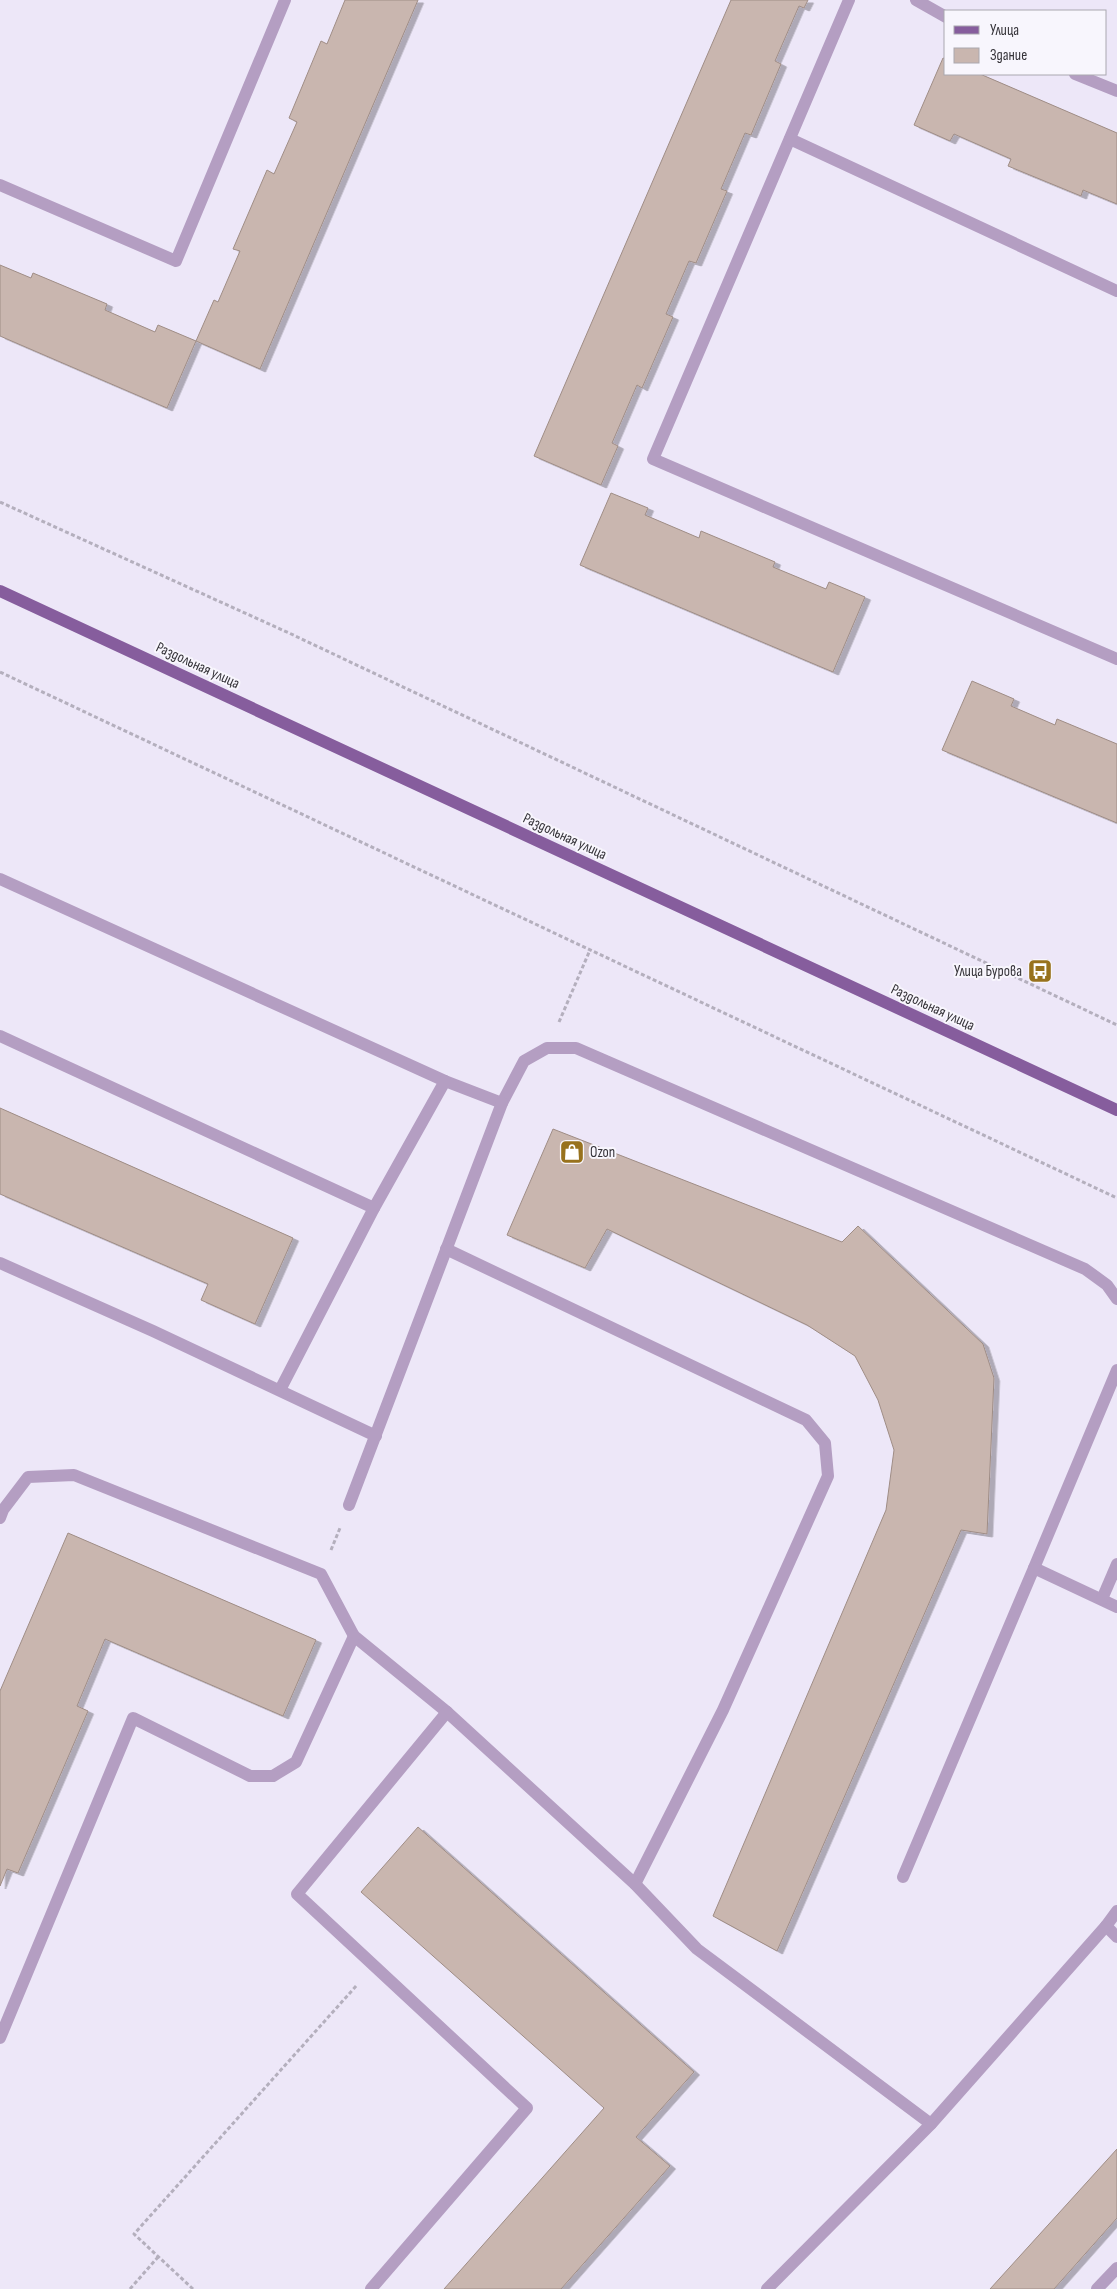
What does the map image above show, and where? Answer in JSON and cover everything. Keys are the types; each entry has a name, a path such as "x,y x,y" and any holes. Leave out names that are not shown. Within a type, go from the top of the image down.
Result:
{"main road":[{"name":"Раздольная улица","path":"0,591 1117,1110"}],"street":[{"path":"0,186 176,261 285,0"},
{"path":"849,0 653,459 1117,659"},
{"path":"916,0 944,16"},
{"path":"1077,75 1117,92"},
{"path":"790,139 1117,291"},
{"path":"0,879 445,1081 502,1103"},
{"path":"0,1036 374,1208"},
{"path":"349,1505 502,1103 524,1061 547,1048 576,1048 1085,1269 1108,1285 1117,1299"},
{"path":"280,1390 374,1208 445,1081"},
{"path":"446,1249 806,1420 825,1443 828,1476 723,1710 635,1884"},
{"path":"0,1263 280,1390 376,1436"},
{"path":"903,1877 1117,1370"},
{"path":"0,1518 3,1510 28,1477 74,1475 321,1574 354,1636 448,1712 635,1884 697,1949 931,2124"},
{"path":"1102,1599 1117,1564"},
{"path":"1034,1568 1117,1607"},
{"path":"0,2038 133,1718 250,1776 273,1776 296,1762 354,1636"},
{"path":"371,2289 527,2108 297,1894 448,1712"},
{"path":"767,2289 931,2124 1106,1926 1117,1911"},
{"path":"1106,1926 1117,1937"},
{"path":"1098,2289 1117,2268"}],"path":[{"path":"0,502 289,633 1117,1025"},
{"path":"0,672 1117,1198"},
{"path":"547,1048 590,950"},
{"path":"321,1574 349,1505"},
{"path":"193,2289 134,2234 374,1966"},
{"path":"130,2289 158,2256"}],"building":[{"path":"345,0 418,0 260,369 196,341 214,300 218,302 240,251 233,249 267,170 274,174 297,122 289,118 321,41 327,44"},
{"path":"731,0 808,0 804,8 799,6 775,61 781,64 751,135 745,133 721,189 727,191 696,263 689,261 666,314 673,317 642,388 637,385 612,443 618,446 601,485 534,456"},
{"path":"944,58 944,75 982,75 1117,133 1117,204 1083,190 1081,196 1008,166 1011,159 954,134 950,141 914,125"},
{"path":"0,265 31,278 33,273 107,304 105,310 155,332 158,325 196,341 167,408 0,336"},
{"path":"611,493 648,508 645,515 699,538 701,531 775,562 773,567 826,589 829,582 865,597 833,672 580,565"},
{"path":"972,681 1014,699 1011,706 1055,725 1057,719 1117,744 1117,823 942,750"},
{"path":"0,1108 293,1238 255,1324 201,1300 208,1284 0,1194"},
{"path":"553,1129 842,1242 858,1226 983,1344 994,1378 987,1534 961,1530 777,1951 713,1916 886,1510 894,1450 878,1400 855,1356 807,1325 607,1229 585,1268 507,1235"},
{"path":"68,1533 316,1640 283,1716 105,1639 77,1706 88,1711 18,1873 7,1869 0,1886 0,1691"},
{"path":"418,1827 694,2072 636,2137 670,2166 561,2289 444,2289 604,2108 361,1892"},
{"path":"1117,2149 1117,2218 1054,2289 990,2289"}],"place":[{"name":"Улица Бурова","path":"1040,971"},
{"name":"Ozon","path":"572,1152"}]}
